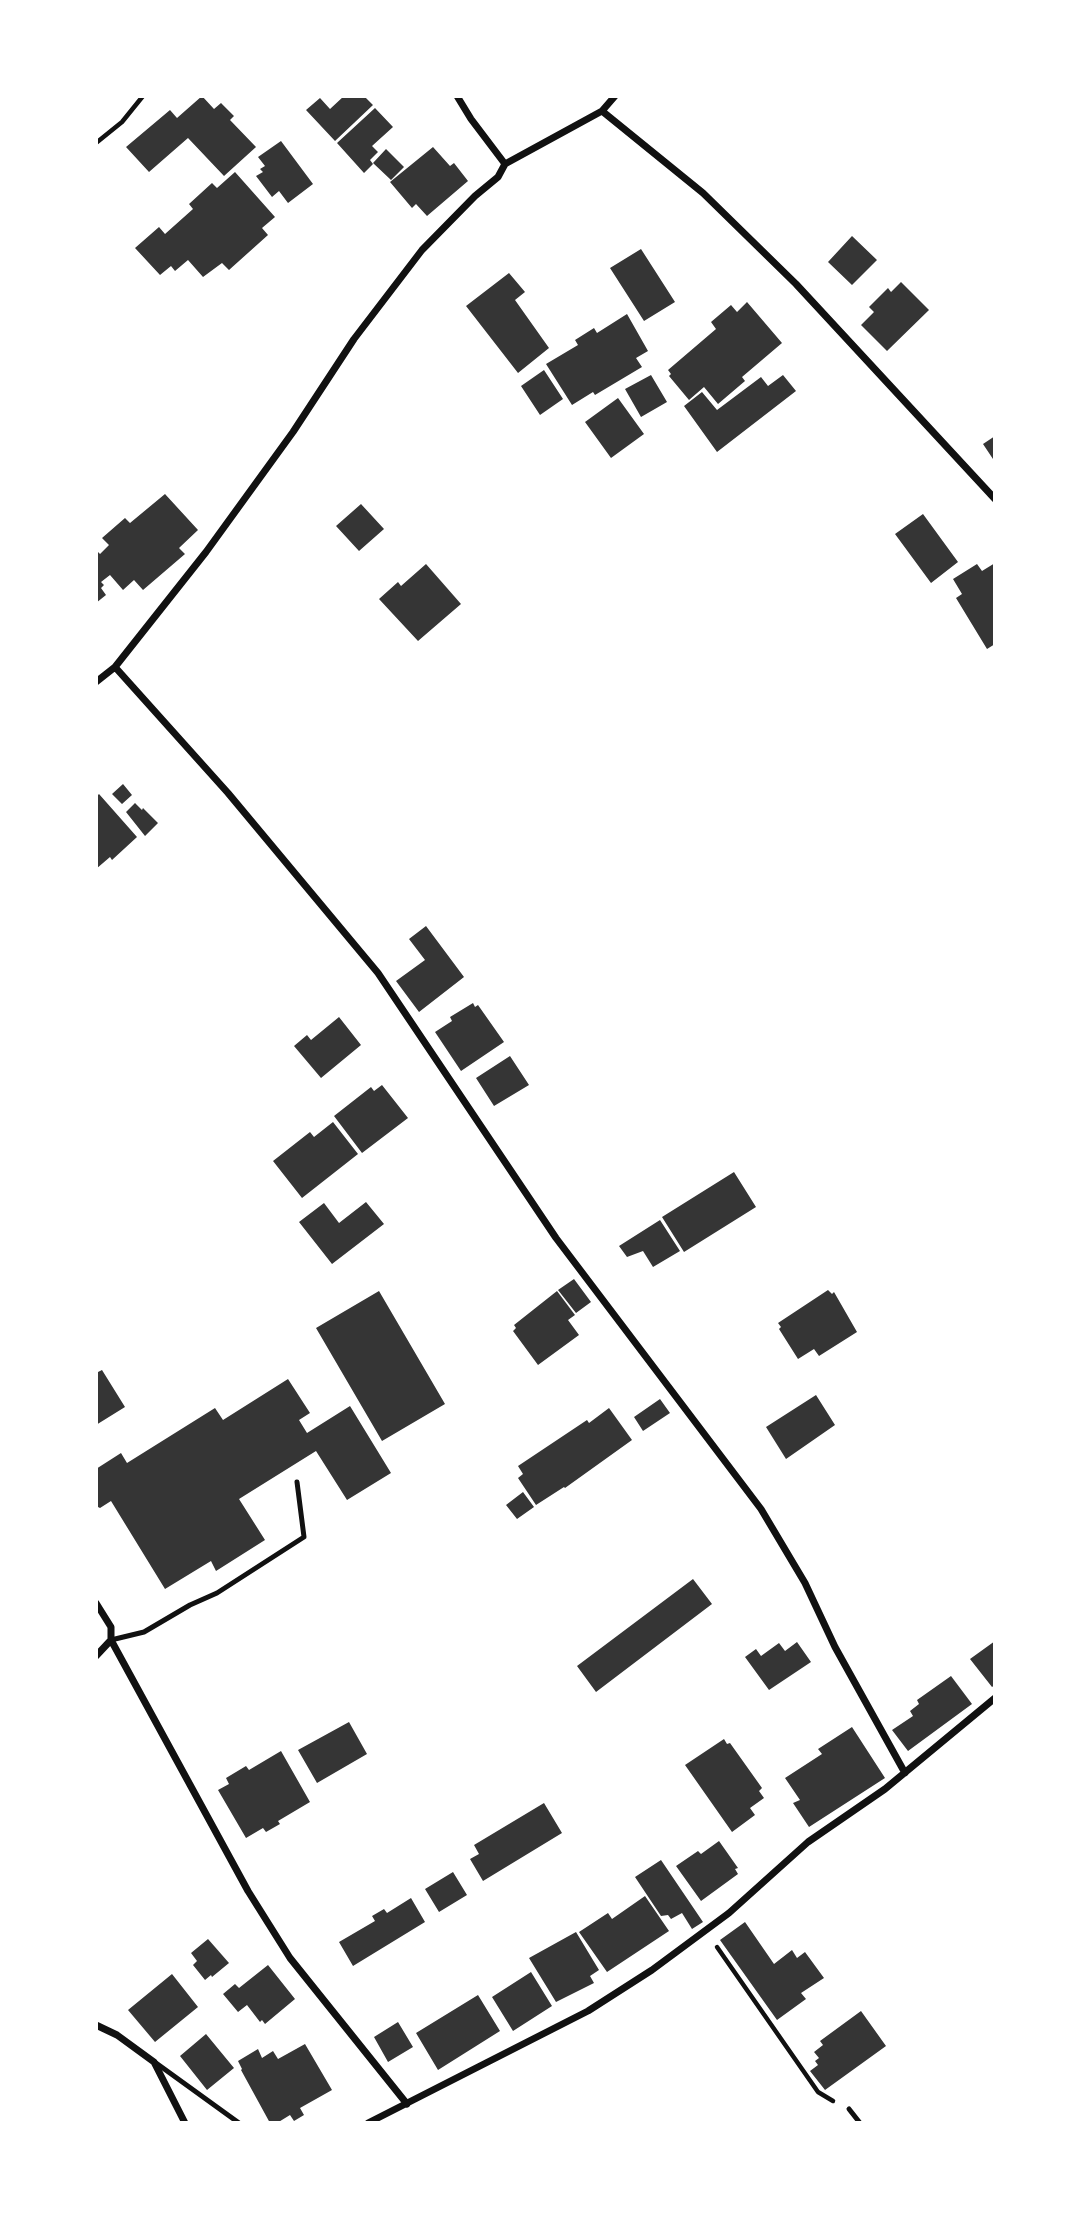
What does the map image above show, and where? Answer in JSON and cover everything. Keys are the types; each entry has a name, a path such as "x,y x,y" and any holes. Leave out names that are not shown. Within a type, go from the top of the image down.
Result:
{"street":[{"path":"457,96 505,164"},
{"path":"96,682 115,667 206,552 293,432 354,339 422,250 475,196 498,177 505,164 602,111 615,96"},
{"path":"602,111 703,193 796,284 995,499"},
{"path":"115,667 228,793 378,973 556,1238 761,1509 805,1583 835,1647 905,1773"},
{"path":"96,1603 111,1627 111,1640 248,1891 290,1958 407,2104"},
{"path":"96,1656 111,1640"},
{"path":"368,2123 588,2011 652,1970 729,1913 808,1842 886,1790 995,1698"},
{"path":"96,2025 117,2035 154,2062 185,2123"}],"lane":[{"path":"111,1640 144,1632 190,1605 217,1593 304,1537 297,1482"},
{"path":"154,2062 239,2123"},
{"path":"849,2109 860,2123"}],"path":[{"path":"96,143 122,122 143,96"},
{"path":"706,1931 818,2092 824,2098 849,2109"}],"building":[{"path":"202,96 214,109 221,103 234,116 230,120 256,147 224,176 188,138 149,172 126,147 170,110 177,118"},
{"path":"344,96 364,96 373,105 335,141 306,110 320,98 330,109"},
{"path":"375,108 393,127 372,146 378,152 370,160 373,164 364,173 337,143"},
{"path":"281,141 313,184 288,203 279,191 272,197 256,176 263,172 260,169 265,166 258,157"},
{"path":"433,147 450,166 454,163 468,181 427,216 416,204 412,208 390,182"},
{"path":"386,149 404,167 391,180 373,163"},
{"path":"235,172 275,217 262,228 268,235 229,270 222,263 203,277 188,260 175,271 171,266 160,275 135,248 159,227 165,234 193,209 189,204 212,183 217,188"},
{"path":"852,236 877,260 852,285 828,262"},
{"path":"641,249 675,302 644,321 610,268"},
{"path":"509,273 525,292 515,300 549,348 518,373 466,306"},
{"path":"901,282 929,310 887,351 861,325 874,312 869,307 888,288 891,292"},
{"path":"747,302 782,343 742,377 745,381 718,404 704,387 689,400 669,376 671,374 668,370 716,329 711,322 731,305 737,312"},
{"path":"627,314 648,351 636,358 642,367 595,395 593,392 572,405 546,364 578,345 575,340 594,328 597,333"},
{"path":"544,370 563,399 540,415 521,386"},
{"path":"651,375 667,402 641,417 625,389"},
{"path":"783,375 796,391 717,452 684,406 702,392 717,410 761,377 768,386"},
{"path":"618,398 644,434 611,458 585,422"},
{"path":"995,436 995,462 983,444"},
{"path":"165,494 198,530 179,548 185,554 143,590 134,580 123,590 110,575 101,582 104,585 101,588 106,595 96,603 96,550 100,554 109,545 102,538 125,518 130,523"},
{"path":"361,504 384,529 359,551 336,526"},
{"path":"923,514 958,562 931,583 895,534"},
{"path":"995,563 995,644 987,649 956,598 962,594 953,579 977,564 982,571"},
{"path":"426,564 461,604 418,641 379,599 398,582 401,586"},
{"path":"123,784 132,795 122,804 112,794"},
{"path":"99,794 137,837 112,860 110,857 96,869 96,797"},
{"path":"135,803 158,823 145,836 126,812"},
{"path":"426,926 464,977 419,1012 396,981 425,960 409,939"},
{"path":"473,1003 475,1007 478,1005 504,1042 461,1071 435,1032 452,1021 450,1017"},
{"path":"339,1017 361,1045 321,1078 294,1046 307,1035 311,1040"},
{"path":"510,1056 529,1085 494,1106 476,1078"},
{"path":"382,1085 408,1118 362,1153 334,1116 371,1087 374,1091"},
{"path":"333,1122 358,1154 302,1198 273,1161 310,1132 314,1137"},
{"path":"734,1172 756,1207 684,1252 662,1217"},
{"path":"366,1202 384,1224 332,1264 299,1222 324,1203 339,1223"},
{"path":"660,1220 680,1251 653,1267 643,1251 627,1257 619,1246"},
{"path":"574,1279 591,1302 576,1313 558,1290"},
{"path":"828,1290 832,1294 834,1292 857,1332 819,1356 814,1349 798,1359 778,1323"},
{"path":"379,1291 445,1404 382,1441 316,1328"},
{"path":"557,1291 575,1315 568,1320 579,1335 538,1365 513,1331 516,1328 514,1325"},
{"path":"102,1370 125,1407 96,1425 96,1373"},
{"path":"288,1379 310,1413 299,1420 307,1433 350,1406 391,1473 347,1500 316,1451 239,1499 265,1540 216,1571 211,1561 165,1589 111,1501 100,1508 96,1506 96,1469 121,1453 127,1463 215,1408 223,1420"},
{"path":"816,1395 835,1425 786,1459 766,1427"},
{"path":"660,1399 670,1413 643,1431 634,1417"},
{"path":"609,1408 632,1440 565,1488 536,1505 518,1478 523,1474 518,1466"},
{"path":"523,1492 534,1507 517,1519 506,1505"},
{"path":"693,1579 712,1604 596,1692 577,1666"},
{"path":"995,1641 995,1685 992,1687 970,1659"},
{"path":"797,1642 811,1662 769,1690 745,1657 756,1649 761,1656 779,1643 785,1651"},
{"path":"951,1676 972,1704 908,1751 892,1730 913,1716 910,1711 919,1704 917,1700"},
{"path":"349,1722 367,1754 317,1783 298,1750"},
{"path":"852,1727 885,1778 809,1827 793,1803 800,1800 785,1778 822,1754 818,1749"},
{"path":"724,1739 727,1744 730,1743 762,1788 759,1791 764,1798 750,1808 755,1815 732,1832 685,1765"},
{"path":"281,1751 310,1802 278,1821 280,1824 266,1832 263,1828 246,1838 218,1790 229,1784 226,1778 246,1766 249,1770"},
{"path":"544,1803 562,1833 483,1881 470,1859 479,1854 474,1845"},
{"path":"719,1841 738,1868 735,1869 738,1874 701,1901 676,1866 698,1851 701,1854"},
{"path":"661,1860 703,1922 692,1929 682,1913 671,1919 668,1915 661,1916 635,1877"},
{"path":"453,1872 467,1895 439,1912 425,1889"},
{"path":"645,1896 669,1931 607,1972 579,1932 608,1913 612,1919"},
{"path":"411,1898 425,1922 353,1966 339,1942 375,1921 372,1916 384,1909 387,1913"},
{"path":"745,1922 774,1964 792,1950 797,1958 805,1952 824,1978 801,1993 806,1999 777,2020 720,1940"},
{"path":"576,1932 599,1970 590,1976 594,1983 556,2002 529,1958"},
{"path":"208,1939 229,1963 205,1980 193,1965 197,1961 191,1953"},
{"path":"268,1965 295,1999 265,2024 262,2020 260,2022 247,2005 238,2012 223,1994 235,1984 239,1988"},
{"path":"531,1972 552,2006 513,2031 492,1997"},
{"path":"172,1974 198,2007 155,2042 128,2010"},
{"path":"478,1995 500,2031 438,2070 416,2033"},
{"path":"861,2011 886,2046 825,2090 810,2071 818,2065 815,2061 819,2058 814,2052 823,2045 820,2041"},
{"path":"398,2022 413,2047 388,2062 374,2037"},
{"path":"206,2034 234,2068 207,2090 180,2056"},
{"path":"305,2044 332,2090 300,2108 304,2115 294,2121 290,2115 277,2123 270,2123 238,2061 258,2049 262,2058 273,2051 278,2059"}]}
